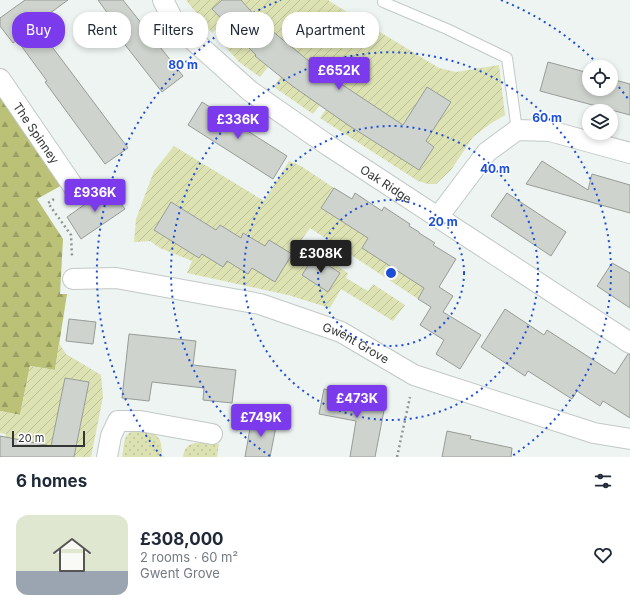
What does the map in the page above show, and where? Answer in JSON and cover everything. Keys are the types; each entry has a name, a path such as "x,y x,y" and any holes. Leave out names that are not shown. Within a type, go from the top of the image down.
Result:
{"street":[{"name":"Oak Ridge","path":"163,0 175,24 250,91 329,146 630,343"},
{"name":"The Spinney","path":"0,79 73,186"},
{"path":"438,217 487,152 517,130 550,131 630,153"},
{"name":"Gwent Grove","path":"73,278 116,278 260,304 341,332 414,375 594,433 630,439"},
{"path":"107,457 111,436 118,421 140,421 212,434"}],"lane":[{"path":"384,2 447,29 507,58 517,130"}],"path":[{"path":"73,186 48,203 71,235 73,278"},
{"path":"398,457 414,375"}],"green space":[{"path":"186,0 222,0 212,9 216,13 216,29 212,33 208,28 208,12 195,12"},
{"path":"241,0 329,0 347,12 282,12 282,48 379,48 379,31 439,68 456,72 499,65 505,115 473,137 451,170 436,184 428,184 418,181 320,118 326,109 361,98 321,71 320,105 313,114 274,87 281,76 274,33 274,12 252,12","holes":["427,87 451,102 426,141 434,147 419,170 359,132 375,107 403,125"]},
{"path":"226,48 262,48 255,56 268,67 260,77 239,62"},
{"path":"0,97 64,184 37,199 63,239 60,294 67,294 55,370 30,366 20,415 0,411"},
{"path":"174,146 264,201 289,161 301,166 334,188 321,208 368,238 363,247 412,280 429,281 418,299 310,228 300,242 348,273 346,278 368,291 373,284 405,305 393,321 341,289 330,308 288,295 187,273 192,261 160,248 150,241 134,242 136,219 154,171","holes":["171,202 216,230 220,225 241,238 244,233 265,246 269,240 291,255 252,268 202,254 199,258 154,230","314,256 340,273 328,291 302,275"]},
{"path":"59,343 66,354 101,375 103,397 91,457 74,457 89,383 65,378 51,446 2,457 6,434 0,433 0,411 20,415 30,366 55,370"},
{"path":"138,430 150,432 157,436 161,444 162,456 165,457 122,457 125,439 129,433"},
{"path":"203,442 219,444 217,457 183,457 187,447"}],"building":[{"path":"25,0 68,0 52,12 12,12 12,42 0,26 0,18"},
{"path":"98,0 123,0 139,20 139,48 161,48 183,76 162,92 128,48 131,48 131,12 107,12"},
{"path":"222,0 241,0 252,12 216,13 212,9"},
{"path":"274,33 282,39 282,48 293,48 320,70 403,125 427,87 451,102 426,141 434,147 419,170 348,125 291,85 255,56 256,55 249,48 274,48"},
{"path":"23,48 53,48 128,148 105,164 45,82 47,81"},
{"path":"548,62 582,71 582,96 618,96 618,81 630,84 630,115 618,112 618,104 589,104 540,91"},
{"path":"202,102 287,156 273,179 188,125"},
{"path":"542,161 588,190 592,174 630,185 630,213 526,184"},
{"path":"108,188 125,209 81,239 67,217"},
{"path":"334,188 352,199 355,193 382,211 384,207 435,243 433,245 456,259 439,287 453,296 443,312 481,335 460,369 436,354 444,340 420,325 431,307 418,299 424,288 362,248 368,238 321,208"},
{"path":"507,193 566,232 551,256 491,216"},
{"path":"171,202 216,230 220,225 241,238 243,233 265,246 269,240 292,254 275,282 252,268 248,274 227,261 223,267 202,254 199,258 154,230"},
{"path":"314,256 340,273 328,292 302,275"},
{"path":"612,263 630,273 630,308 597,286"},
{"path":"505,309 544,335 547,330 615,374 628,354 630,354 630,418 603,401 600,406 577,391 572,399 528,371 525,376 481,347"},
{"path":"69,319 96,322 93,344 66,341"},
{"path":"129,334 196,341 193,365 236,370 232,403 203,400 204,388 152,382 149,401 122,398"},
{"path":"65,378 89,382 74,457 0,457 0,436 51,446"},
{"path":"324,389 386,400 375,457 350,457 356,421 319,414"},
{"path":"252,417 277,421 270,457 245,457"},
{"path":"447,431 471,436 470,439 512,448 511,457 442,457"}]}
